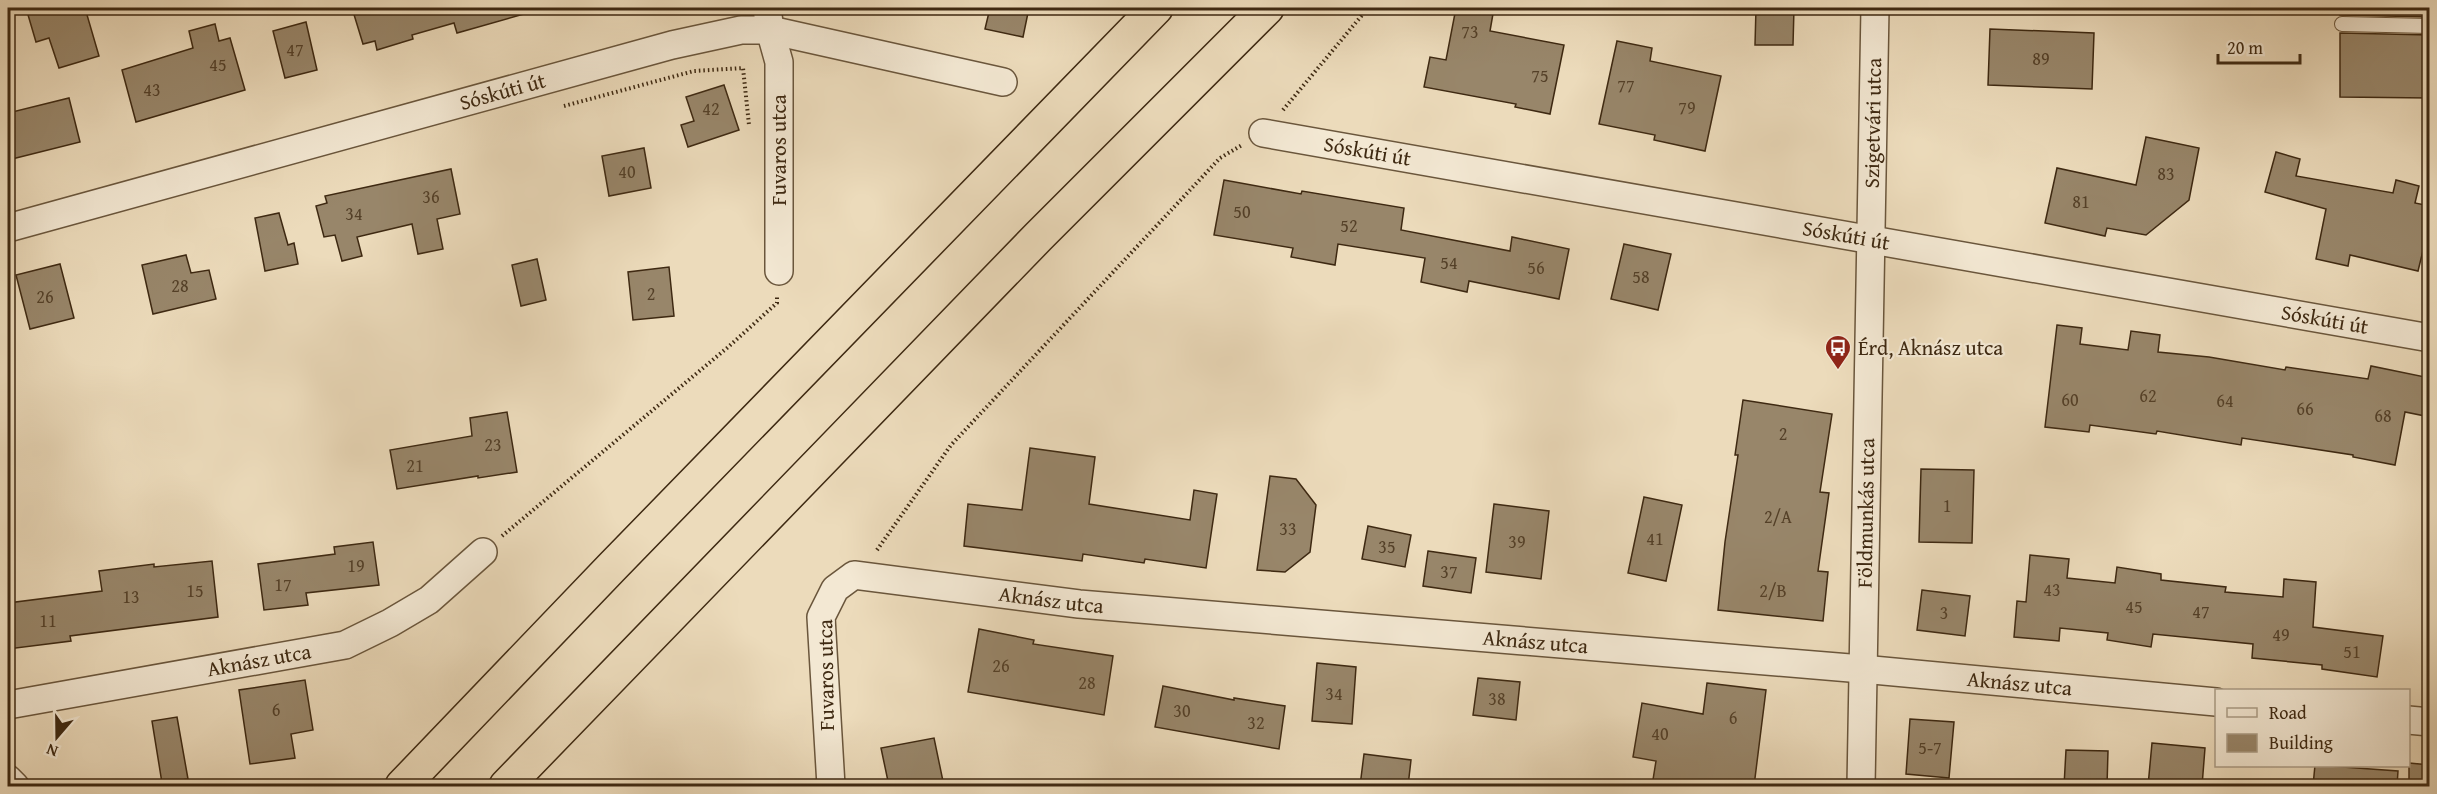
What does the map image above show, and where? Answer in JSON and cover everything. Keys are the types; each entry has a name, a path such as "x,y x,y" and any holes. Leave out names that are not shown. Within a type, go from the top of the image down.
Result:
{"highway":[{"path":"402,786 619,559 1156,8"},
{"path":"506,786 1038,237 1267,8"}],"street":[{"name":"Szigetvári utca","path":"1869,239 1875,8"},
{"name":"Sóskúti út","path":"8,228 672,45 741,30 768,19 1003,82"},
{"name":"Fuvaros utca","path":"768,19 779,62 779,271"},
{"name":"Sóskúti út","path":"1263,134 2430,338"},
{"name":"Földmunkás utca","path":"1861,786 1869,239"},
{"name":"Aknász utca","path":"8,705 345,645 390,623 429,600 483,552"},
{"name":"Fuvaros utca","path":"831,786 821,617 835,589 857,576"},
{"name":"Aknász utca","path":"857,576 1079,604 1862,669 2215,702"},
{"path":"2410,720 2430,722"},
{"path":"8,779 15,786"}],"lane":[{"path":"2342,24 2430,26"}],"path":[{"path":"857,576 951,445 1220,158 1263,134 1368,8"},
{"path":"557,108 694,71 743,68 750,128"},
{"path":"483,552 727,348 777,303 779,271"}],"building":[{"path":"26,8 85,8 99,56 59,68 49,38 36,42"},
{"path":"352,8 523,8 524,14 457,33 454,23 412,35 413,39 377,50 375,41 363,44"},
{"path":"990,8 1029,8 1023,37 985,29"},
{"path":"1456,8 1494,8 1490,31 1564,45 1550,114 1515,107 1516,104 1424,87 1430,57 1446,60"},
{"path":"1756,8 1794,8 1793,45 1755,45"},
{"path":"2340,8 2430,8 2430,17 2340,15"},
{"path":"306,22 317,70 285,78 273,31"},
{"path":"215,24 219,41 230,38 245,90 136,122 122,70 193,48 189,31"},
{"path":"1990,29 2094,33 2092,89 1988,85"},
{"path":"2340,33 2430,35 2430,98 2340,97"},
{"path":"1617,41 1652,48 1650,61 1721,76 1705,151 1654,140 1655,135 1599,124"},
{"path":"724,85 739,130 688,147 681,125 694,121 686,97"},
{"path":"69,98 80,142 8,160 8,113"},
{"path":"2146,137 2199,148 2189,200 2146,235 2107,228 2105,236 2045,223 2057,168 2136,185"},
{"path":"644,148 651,188 609,196 602,156"},
{"path":"2276,152 2300,159 2296,176 2393,193 2396,180 2419,186 2415,203 2430,206 2430,222 2418,271 2350,255 2348,266 2316,259 2326,209 2265,192"},
{"path":"451,169 460,214 437,219 443,249 418,254 412,224 357,237 362,256 342,261 335,235 324,237 316,206 327,203 325,196"},
{"path":"1224,180 1301,194 1302,191 1404,208 1401,230 1510,251 1512,237 1569,249 1559,299 1469,281 1467,292 1421,282 1425,258 1338,244 1335,265 1291,257 1293,248 1214,235"},
{"path":"279,213 288,245 294,243 298,264 265,271 255,218"},
{"path":"1624,244 1671,254 1658,310 1611,299"},
{"path":"186,255 191,273 209,270 216,299 153,314 142,265"},
{"path":"537,259 546,300 521,306 512,265"},
{"path":"60,264 74,318 30,329 16,275"},
{"path":"669,267 674,316 633,320 628,272"},
{"path":"2057,325 2082,328 2080,344 2128,350 2131,331 2160,335 2158,352 2368,379 2371,366 2430,378 2430,417 2405,412 2395,465 2353,457 2353,455 2242,438 2241,445 2157,431 2156,434 2090,425 2089,432 2045,427"},
{"path":"1743,400 1832,414 1820,492 1829,493 1818,571 1828,572 1823,621 1718,610"},
{"path":"507,412 517,472 397,489 390,450 472,436 470,418"},
{"path":"1030,448 1095,457 1089,504 1190,520 1194,490 1217,494 1206,568 1145,559 1144,563 1083,554 1082,561 964,546 968,504 1022,510"},
{"path":"1921,469 1974,470 1972,543 1919,542"},
{"path":"1270,476 1296,479 1316,505 1310,552 1285,572 1257,570"},
{"path":"1644,497 1682,505 1666,581 1628,573"},
{"path":"1494,504 1549,511 1541,579 1486,572"},
{"path":"1368,526 1411,535 1405,567 1362,559"},
{"path":"373,542 379,585 306,593 308,605 264,610 258,564 335,554 334,547"},
{"path":"1428,551 1476,558 1471,593 1423,586"},
{"path":"2030,555 2069,559 2067,578 2115,583 2117,567 2161,574 2161,580 2226,587 2225,592 2283,597 2284,579 2316,582 2313,627 2383,636 2377,677 2322,669 2322,665 2252,658 2253,644 2153,634 2151,647 2107,640 2108,633 2060,628 2059,641 2014,637 2017,601 2026,602"},
{"path":"212,561 218,617 70,636 71,641 8,649 8,603 102,591 99,571 154,564 154,567"},
{"path":"1922,590 1970,596 1965,636 1917,630"},
{"path":"979,629 1034,640 1033,644 1113,656 1104,715 968,692"},
{"path":"1317,663 1356,667 1352,724 1312,721"},
{"path":"1478,678 1520,682 1516,720 1473,715"},
{"path":"305,680 313,730 291,734 295,758 250,764 239,690"},
{"path":"1707,683 1766,690 1754,786 1652,786 1656,761 1633,757 1642,703 1703,714"},
{"path":"1163,686 1234,700 1234,698 1285,706 1279,749 1155,727"},
{"path":"177,717 188,779 162,783 152,721"},
{"path":"1910,719 1954,722 1949,778 1906,774"},
{"path":"934,738 944,786 889,786 881,748"},
{"path":"2152,743 2205,748 2202,786 2148,786"},
{"path":"2066,750 2108,751 2107,786 2064,786"},
{"path":"1364,754 1411,760 1408,786 1360,786"},
{"path":"2410,763 2430,765 2430,786 2409,786"},
{"path":"2315,767 2398,771 2397,786 2313,786"}],"place":[{"name":"Érd, Aknász utca","path":"1838,371"}]}
